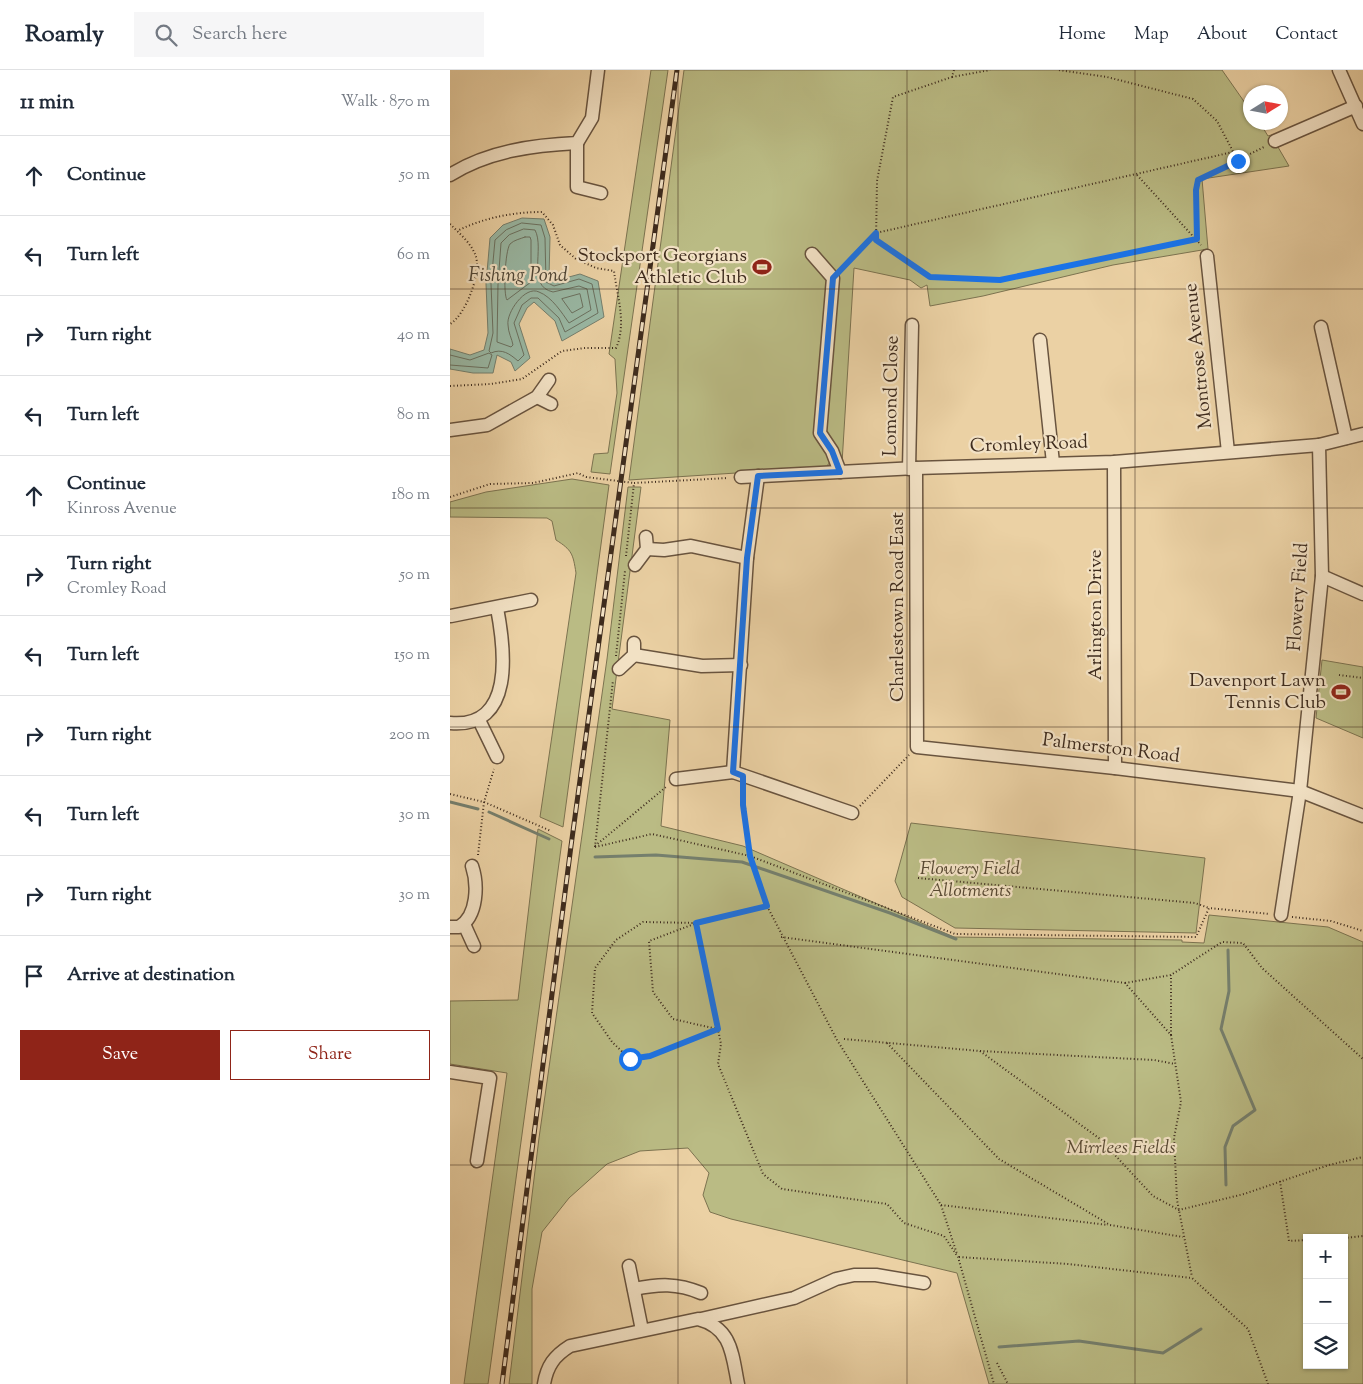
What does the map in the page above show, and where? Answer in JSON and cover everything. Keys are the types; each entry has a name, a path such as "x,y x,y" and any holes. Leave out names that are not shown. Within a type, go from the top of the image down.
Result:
{"street":[{"path":"598,70 592,118 577,142 577,186 601,192"},
{"path":"1339,70 1363,124"},
{"path":"1275,141 1356,106"},
{"path":"450,174 472,163 537,144 577,142"},
{"path":"812,254 833,278 820,433 832,451 840,472"},
{"name":"Montrose Avenue","path":"1207,256 1228,452"},
{"name":"Lomond Close","path":"912,325 912,468"},
{"path":"1321,328 1346,438"},
{"path":"1040,340 1052,463"},
{"path":"450,430 486,425 537,397 548,380"},
{"path":"537,397 552,404"},
{"path":"1319,445 1363,434"},
{"name":"Cromley Road","path":"741,477 912,468 1114,462 1319,445"},
{"name":"Flowery Field","path":"1281,915 1300,792 1322,576 1319,445"},
{"name":"Arlington Drive","path":"1114,462 1115,768"},
{"name":"Charlestown Road East","path":"912,468 917,747"},
{"path":"738,774 741,665 747,558 758,476"},
{"path":"635,565 646,543 664,550 691,546 747,558"},
{"path":"1322,576 1363,594"},
{"path":"451,616 531,600"},
{"path":"450,723 479,720 494,705 504,664 497,608"},
{"path":"619,669 634,649 702,666 741,665"},
{"path":"479,720 497,757"},
{"name":"Palmerston Road","path":"917,747 1115,768 1300,792 1363,816"},
{"path":"676,779 738,774 852,813"},
{"path":"450,927 459,927 469,918 477,890 472,866"},
{"path":"464,924 474,946"},
{"path":"450,1072 490,1078 477,1161"},
{"path":"629,1266 642,1330"},
{"path":"544,1384 545,1373 551,1362 558,1354 570,1346 794,1298 836,1278 876,1276 924,1284"},
{"path":"634,1289 674,1284 701,1293"},
{"path":"698,1319 710,1322 727,1339 738,1384"}],"path":[{"path":"952,77 954,70"},
{"path":"990,70 952,77 893,97 877,181 876,240 930,277 1000,280 1197,239"},
{"path":"1059,70 1107,78 1194,99 1216,121 1238,161"},
{"path":"1197,239 1196,190 1198,180 1275,141"},
{"path":"833,278 876,233 1233,152"},
{"path":"1136,174 1197,239"},
{"path":"450,386 491,384 522,379 562,351 585,348 616,348 622,336 620,306 614,271 596,268 576,259 560,245 553,225 542,212 514,212 467,226 457,231"},
{"path":"450,224 476,256 474,285 458,320 450,324"},
{"path":"450,498 490,484 533,483 578,473 586,476 634,483 741,477"},
{"path":"1339,675 1363,678"},
{"path":"852,813 917,747"},
{"path":"472,866 479,854 484,802 497,757"},
{"path":"738,774 750,857 767,906 837,1040 941,1205 958,1257 994,1384"},
{"path":"676,779 631,814 595,847 652,834 750,857 956,934 1196,937 1209,908"},
{"path":"450,794 484,802 551,831"},
{"path":"918,878 1195,904 1209,908 1330,921 1363,931"},
{"path":"718,1029 673,1019 653,992 649,941 696,923 767,906"},
{"path":"696,923 643,922 616,940 595,968 592,1013 612,1042 630,1059 650,1056 718,1029"},
{"path":"696,923 721,1044 718,1064 763,1174 782,1189 887,1204 904,1223 944,1236 958,1257"},
{"path":"782,937 1125,983 1172,975 1222,942 1243,943 1262,968 1363,1060"},
{"path":"1172,975 1171,1035 1181,1102 1174,1138 1178,1210 1192,1278"},
{"path":"1125,983 1171,1035"},
{"path":"844,1039 980,1051 1154,1060 1175,1064"},
{"path":"887,1043 999,1158 1110,1225"},
{"path":"980,1051 1100,1139 1153,1196 1178,1210 1244,1194 1329,1165 1363,1157"},
{"path":"1280,1181 1289,1242 1303,1240"},
{"path":"941,1205 1110,1225 1184,1238"},
{"path":"1348,1238 1363,1236"},
{"path":"958,1257 1068,1264 1192,1278 1248,1329 1268,1384"},
{"path":"997,1363 1008,1384"}],"green space":[{"path":"651,70 668,70 610,474 591,472 594,454 608,453 617,393 615,359 609,354"},
{"path":"684,70 1222,70 1243,100 1243,130 1264,130 1268,136 1271,135 1289,166 1202,179 1208,249 1113,265 983,296 930,306 927,285 921,288 910,280 854,268 842,463 828,464 828,467 629,480"},
{"path":"572,479 609,485 563,827 540,817 576,573 573,557 569,550 556,540 552,521 547,518 450,517 450,502 486,492"},
{"name":"Mirrlees Fields","path":"628,487 641,487 612,709 670,720 661,826 743,846 954,937 1182,940 1182,942 1204,943 1209,915 1328,927 1363,942 1363,1384 989,1384 957,1273 731,1219 710,1212 703,1195 709,1173 688,1148 640,1151 607,1164 569,1198 542,1232 532,1289 532,1384 509,1384 539,1138 607,659"},
{"name":"Davenport Lawn Tennis Club","path":"1322,660 1363,667 1363,738 1316,718"},
{"name":"Flowery Field Allotments","path":"911,823 1205,858 1196,933 955,928 902,897 895,881"},
{"path":"538,829 562,841 488,1384 464,1384 507,1073 450,1064 450,1001 518,1000"}],"water":[{"name":"Fishing Pond","path":"522,218 544,219 550,237 549,278 554,281 580,274 598,281 604,317 562,341 555,321 534,302 527,308 519,324 530,358 515,371 511,362 497,355 493,373 473,373 450,369 450,349 470,355 484,350 488,333 486,284 490,238 503,225"}],"waterway":[{"path":"450,802 478,809"},
{"path":"489,812 549,839"},
{"path":"595,857 656,855 742,862 890,913 956,939"},
{"path":"1226,1185 1225,1147 1233,1126 1255,1110 1221,1029 1229,991 1228,950"},
{"path":"999,1347 1079,1341 1163,1353 1201,1329"}],"railway":[{"path":"502,1384 571,846 677,70"}],"place":[{"name":"Stockport Georgians Athletic Club","path":"762,267"},
{"name":"Davenport Lawn Tennis Club","path":"1341,692"}],"route":[{"path":"630,1059 650,1056 718,1029 696,923 767,906 750,856 743,805 743,776 733,772 747,558 758,476 840,472 832,451 820,433 833,278 876,233 876,240 930,277 1000,280 1197,239 1196,183 1200,177 1230,166 1238,161"}]}
